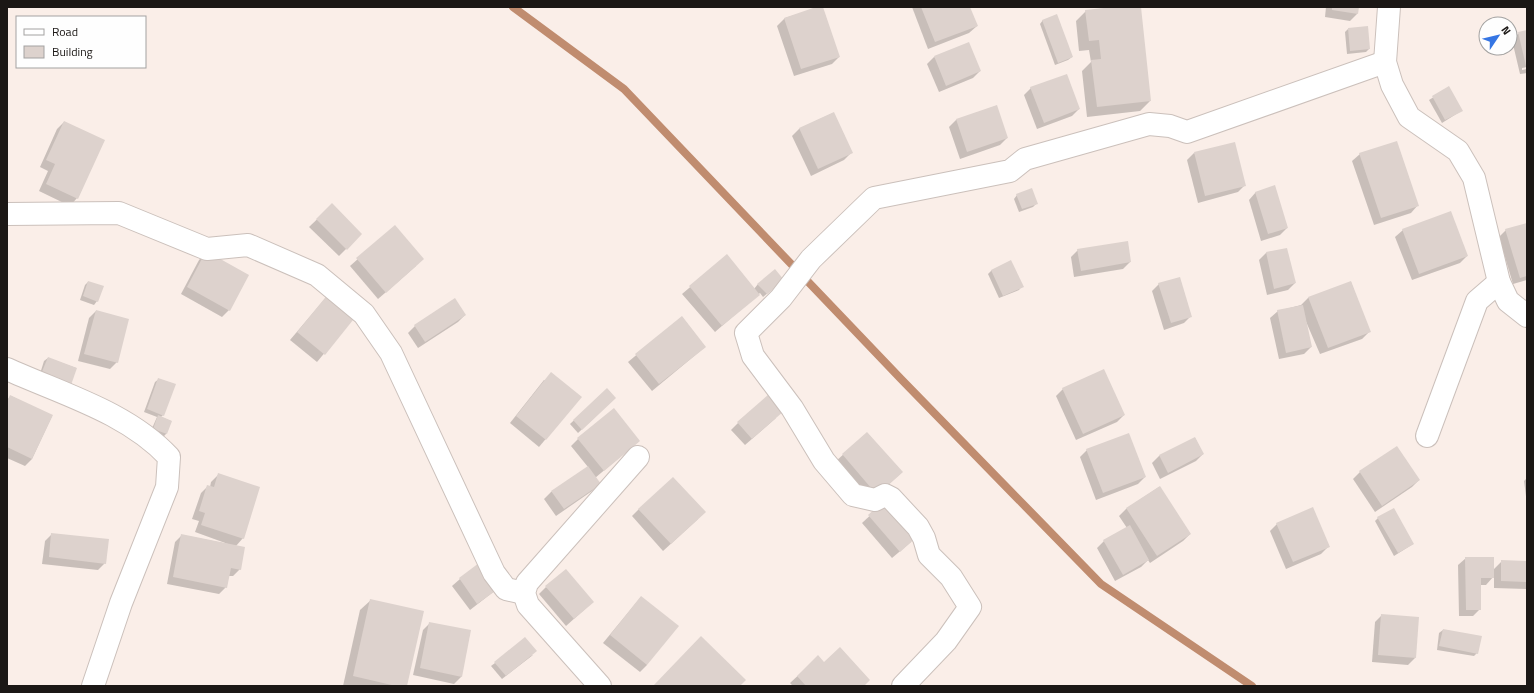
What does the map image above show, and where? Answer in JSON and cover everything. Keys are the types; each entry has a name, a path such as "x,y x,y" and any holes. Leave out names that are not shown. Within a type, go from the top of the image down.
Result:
{"street":[{"path":"1389,7 1385,62 1392,85 1409,117 1458,151 1474,178 1499,282 1508,301 1527,316"},
{"path":"904,686 946,641 970,607 951,577 929,555 924,538 918,527 891,498 885,494 875,500 853,495 824,461 792,408 753,356 746,333 781,298 811,260 874,198 1010,171 1025,159 1149,124 1170,126 1187,132 1385,62"},
{"path":"7,214 119,213 207,249 248,245 317,275 364,314 391,353 494,573 506,589 524,593"},
{"path":"1427,436 1477,302 1499,282"},
{"path":"7,369 112,416 157,444 169,457 167,487 121,603 93,686"},
{"path":"595,684 528,606 524,593 528,583 638,457"}],"building":[{"path":"816,7 823,7 840,57 801,69 784,18"},
{"path":"921,7 970,7 978,26 935,42"},
{"path":"1113,7 1141,7 1151,101 1097,107 1091,60 1101,59 1099,40 1089,41 1085,10"},
{"path":"1332,7 1359,7 1358,14 1332,10"},
{"path":"1057,14 1073,57 1058,63 1042,20"},
{"path":"1368,26 1370,49 1350,51 1348,28"},
{"path":"1527,30 1526,66 1518,32"},
{"path":"969,42 981,71 946,86 934,56"},
{"path":"1067,74 1080,109 1044,123 1030,87"},
{"path":"1449,86 1463,111 1445,120 1432,96"},
{"path":"997,105 1008,138 967,152 956,119"},
{"path":"834,112 853,153 818,169 799,128"},
{"path":"64,121 105,140 78,199 46,184 55,164 46,160"},
{"path":"1397,141 1419,206 1381,218 1359,153"},
{"path":"1235,142 1246,186 1205,196 1194,152"},
{"path":"1275,185 1288,228 1268,234 1255,192"},
{"path":"1032,188 1038,204 1022,209 1016,194"},
{"path":"332,203 362,234 347,250 316,219"},
{"path":"1451,211 1468,256 1419,274 1402,229"},
{"path":"1527,223 1527,276 1520,278 1505,229"},
{"path":"395,225 424,259 386,293 356,258"},
{"path":"1128,241 1131,262 1081,271 1077,249"},
{"path":"1287,248 1296,283 1274,289 1266,252"},
{"path":"206,251 249,275 230,311 187,287"},
{"path":"727,254 760,295 722,326 689,286"},
{"path":"1011,260 1024,287 1003,296 991,270"},
{"path":"775,269 784,280 767,294 757,284"},
{"path":"1180,277 1192,317 1171,323 1158,283"},
{"path":"88,281 104,286 98,302 83,296"},
{"path":"1351,281 1371,332 1328,348 1308,297"},
{"path":"329,293 357,315 325,355 297,332"},
{"path":"455,298 466,315 425,342 414,325"},
{"path":"1303,305 1312,347 1286,353 1277,310"},
{"path":"96,310 129,319 118,363 84,354"},
{"path":"682,316 706,347 659,384 635,354"},
{"path":"48,357 77,368 71,385 41,374"},
{"path":"1104,369 1125,415 1083,434 1062,388"},
{"path":"551,372 582,397 546,440 516,416"},
{"path":"158,378 176,384 164,416 147,409"},
{"path":"607,388 616,398 582,430 573,420"},
{"path":"769,394 784,411 752,439 737,422"},
{"path":"10,395 53,415 32,459 7,447 7,402"},
{"path":"614,408 640,441 604,471 577,438"},
{"path":"158,415 172,421 167,434 153,429"},
{"path":"867,432 903,472 877,495 842,454"},
{"path":"1129,433 1146,477 1103,493 1086,449"},
{"path":"1195,437 1204,454 1168,473 1159,455"},
{"path":"1397,446 1420,480 1382,506 1359,471"},
{"path":"588,466 601,484 564,509 551,491"},
{"path":"218,473 260,487 244,539 201,525 205,513 199,511 207,485 214,487"},
{"path":"673,477 706,512 671,544 638,509"},
{"path":"1160,486 1191,534 1157,556 1126,508"},
{"path":"887,498 919,535 900,552 868,515"},
{"path":"1313,507 1330,547 1293,562 1276,523"},
{"path":"1394,508 1414,544 1398,553 1377,517"},
{"path":"1130,525 1149,560 1123,575 1103,540"},
{"path":"51,533 109,539 106,564 49,557"},
{"path":"181,534 245,547 241,570 231,568 227,588 173,577"},
{"path":"1465,557 1494,557 1494,578 1481,578 1481,610 1466,610"},
{"path":"1501,560 1527,561 1527,582 1501,581"},
{"path":"479,563 498,589 477,604 459,578"},
{"path":"566,569 594,602 574,619 545,586"},
{"path":"641,596 679,626 647,665 610,635"},
{"path":"370,599 424,611 407,686 396,686 353,676"},
{"path":"1381,614 1419,617 1416,658 1378,655"},
{"path":"429,622 471,630 462,677 420,668"},
{"path":"1443,629 1482,636 1478,654 1439,646"},
{"path":"701,636 746,680 740,686 653,686"},
{"path":"525,637 537,651 506,676 494,662"},
{"path":"840,647 870,680 864,686 806,686 797,676 818,655 824,662"}],"waterway":[{"path":"513,7 624,89 901,379 1101,584 1252,686"}]}
